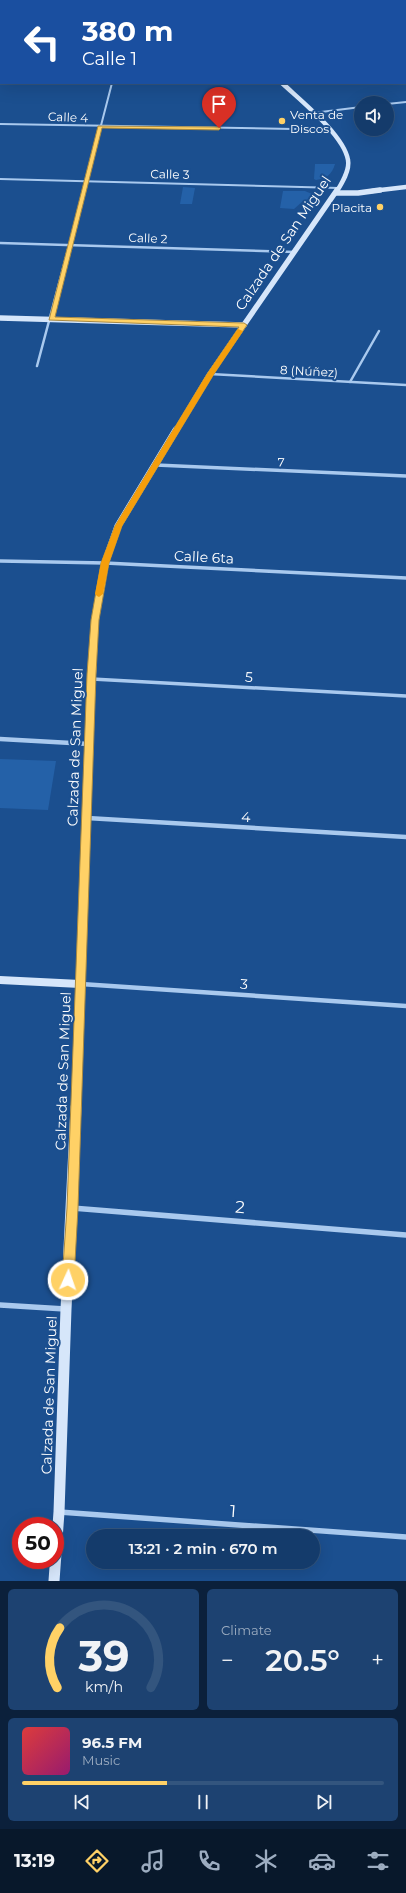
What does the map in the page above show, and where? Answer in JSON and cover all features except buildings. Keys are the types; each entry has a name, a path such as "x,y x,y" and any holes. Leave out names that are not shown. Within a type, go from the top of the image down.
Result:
{"main road":[{"name":"Calzada de San Miguel","path":"54,1581 59,1512 66,1309 72,1208 86,818 95,620 105,563 118,526 210,374 336,193 348,166 348,158 340,142 313,112 283,84"},
{"path":"336,193 406,187"},
{"path":"0,318 244,325"},
{"path":"0,980 80,984"}],"street":[{"path":"37,366 51,319 112,84"},
{"path":"394,103 406,102"},
{"path":"313,112 354,108"},
{"name":"Calle 4","path":"0,124 100,127 327,128"},
{"name":"Calle 3","path":"0,179 339,188"},
{"name":"Calle 2","path":"0,243 295,252"},
{"path":"350,382 378,331"},
{"name":"8 (Núñez)","path":"210,374 406,386"},
{"name":"7","path":"156,465 406,476"},
{"name":"Calle 6ta","path":"0,561 105,563 406,578"},
{"name":"5","path":"92,679 406,696"},
{"path":"0,739 89,744"},
{"name":"4","path":"86,818 406,837"},
{"name":"3","path":"80,984 406,1006"},
{"name":"2","path":"72,1208 406,1235"},
{"path":"0,1305 66,1309"},
{"name":"1","path":"59,1512 406,1537"}],"shaded area":[{"path":"315,164 335,164 332,171 328,175 316,180 314,179"},
{"path":"183,187 195,188 192,204 180,204"},
{"path":"283,191 305,191 312,194 311,198 303,201 294,209 280,208"},
{"path":"0,759 56,761 48,810 0,808"}],"slow traffic":[{"path":"99,594 105,563 118,526 210,374 240,331"}],"place":[{"name":"Venta de Discos","path":"282,121"},
{"name":"Placita","path":"380,207"}],"route":[{"path":"68,1280 92,674 95,620 105,563 118,526 210,374 244,325 51,319 100,127 219,128"}]}
